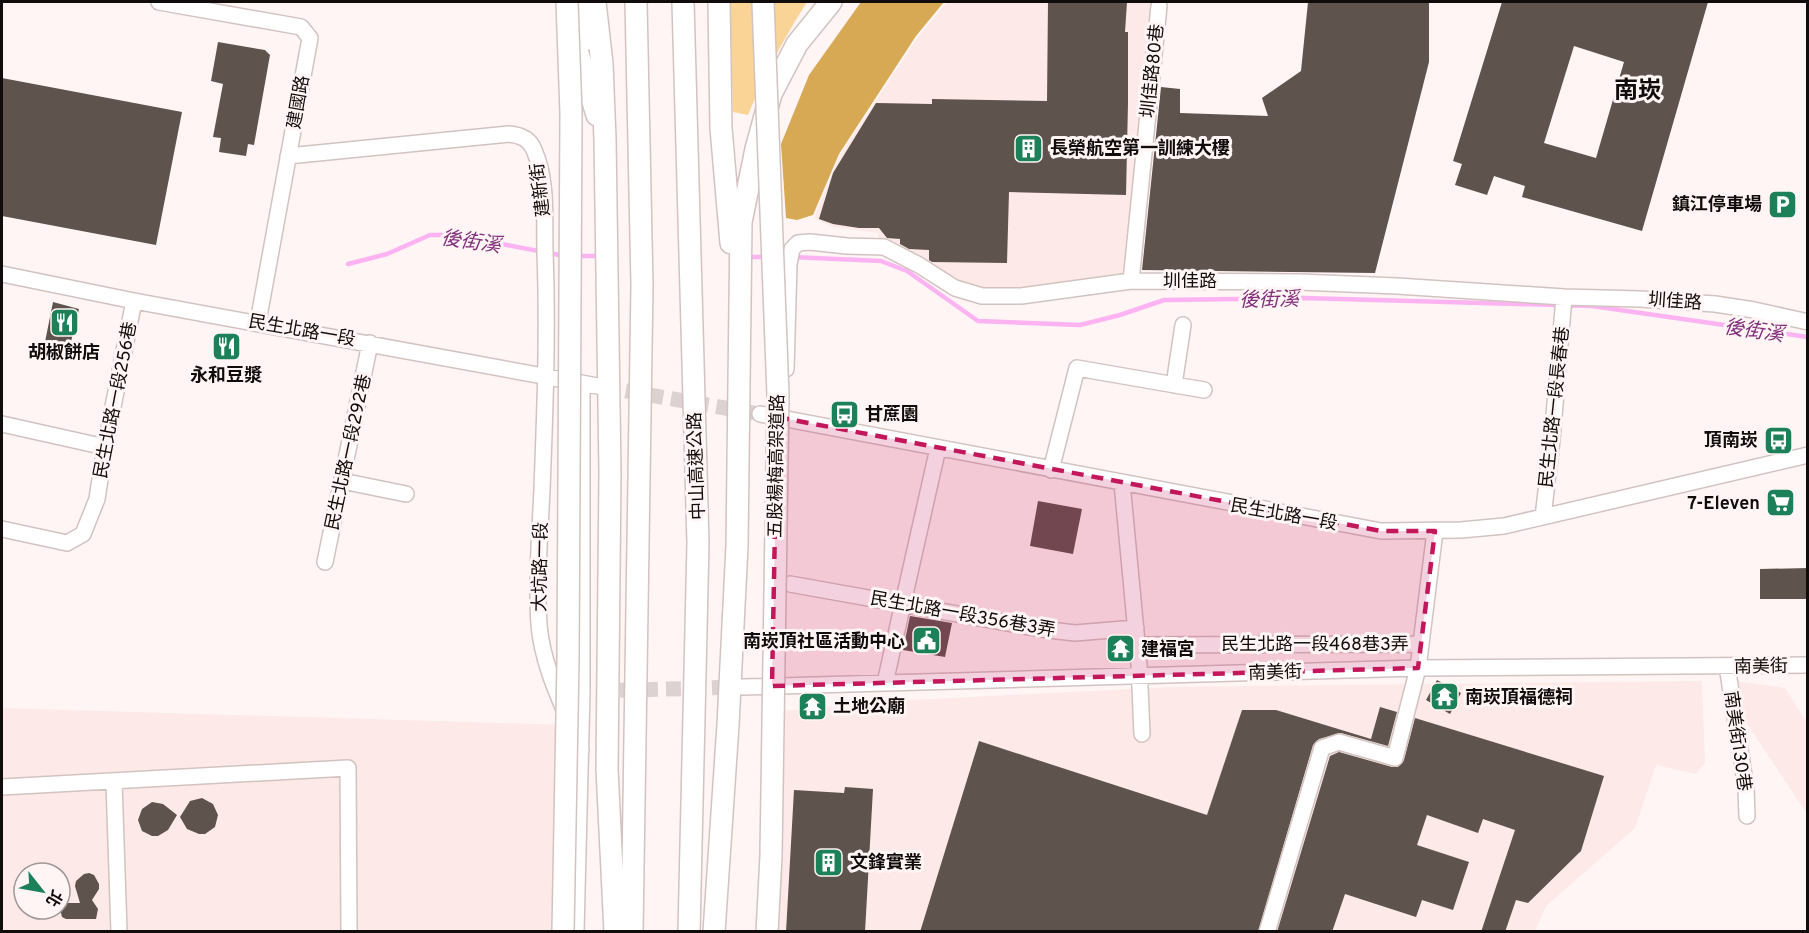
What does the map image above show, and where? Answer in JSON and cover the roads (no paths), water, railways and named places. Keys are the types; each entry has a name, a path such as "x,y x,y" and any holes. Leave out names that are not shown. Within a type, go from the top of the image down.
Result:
{"highway":[{"path":"562,2 605,139"},
{"path":"563,932 568,649 571,125 567,2"},
{"path":"578,2 586,28 605,139"},
{"path":"595,2 602,64 605,139 610,473 607,769 615,932"},
{"path":"632,932 642,285 636,2"},
{"name":"中山高速公路","path":"683,2 698,543 689,932"},
{"path":"719,2 723,152 729,235 740,297"},
{"name":"五股楊梅高架道路","path":"763,2 778,395 771,856 767,932"},
{"path":"714,932 737,546 741,222 756,149 771,94 797,44 831,2"}],"street":[{"name":"建國路","path":"159,2 301,27 310,38 258,322"},
{"name":"圳佳路80巷","path":"1131,281 1159,6"},
{"name":"建新街","path":"288,156 509,134 526,139 534,148 539,163 544,194 546,376"},
{"name":"圳佳路","path":"785,418 790,256 798,243 884,247 919,265 955,288 982,296 1022,296 1131,281 1332,283 1564,305 1640,299 1715,304 1808,322"},
{"name":"民生北路一段","path":"2,274 134,301 603,387"},
{"name":"民生北路一段256巷","path":"2,529 67,543 83,534 98,499 105,447 134,301"},
{"name":"民生北路一段長春巷","path":"1543,517 1564,305"},
{"path":"1174,385 1184,325"},
{"name":"民生北路一段292巷","path":"325,562 370,343"},
{"path":"1051,470 1077,368 1203,390"},
{"name":"大坑路一段","path":"546,376 538,580 539,626 556,692 581,750"},
{"name":"大坑路一段","path":"576,932 581,750 589,691 582,383"},
{"name":"民生北路一段","path":"760,414 1381,531 1435,531 1504,526 1808,455"},
{"path":"2,424 105,447"},
{"path":"885,683 938,448"},
{"path":"342,481 406,494"},
{"path":"1122,483 1140,676 1142,734"},
{"path":"1267,932 1322,748 1339,742 1395,758 1418,668 1435,531"},
{"name":"民生北路一段356巷3弄","path":"790,584 1041,629 1075,633 1136,628"},
{"name":"民生北路一段468巷3弄","path":"1137,645 1421,644"},
{"name":"南美街","path":"742,687 1418,668 1808,665"},
{"name":"南美街130巷","path":"1727,666 1746,788 1747,816"},
{"path":"556,692 589,691"},
{"path":"2,787 348,768 350,932"},
{"path":"114,782 119,932"}],"waterway":[{"name":"後街溪","path":"348,264 387,254 430,235 454,235 565,256"},
{"name":"後街溪","path":"577,256 599,256"},
{"name":"後街溪","path":"750,257 766,257"},
{"name":"後街溪","path":"792,257 881,261 907,271 978,321 1080,325 1120,315 1164,300 1304,298 1592,306 1808,337"}],"tunnel":[{"path":"603,387 760,414"},
{"path":"597,691 739,687"}],"place":[{"name":"長榮航空第一訓練大樓","path":"1029,148"},
{"name":"鎮江停車場","path":"1783,204"},
{"name":"胡椒餅店","path":"64,323"},
{"name":"永和豆漿","path":"226,346"},
{"name":"甘蔗園","path":"844,414"},
{"name":"頂南崁","path":"1779,440"},
{"name":"7-Eleven","path":"1781,503"},
{"name":"南崁頂社區活動中心","path":"926,641"},
{"name":"建福宮","path":"1120,649"},
{"name":"南崁頂福德祠","path":"1444,697"},
{"name":"土地公廟","path":"812,706"},
{"name":"文鋒實業","path":"829,862"}],"district":[{"name":"南崁","path":"1638,90"}]}
